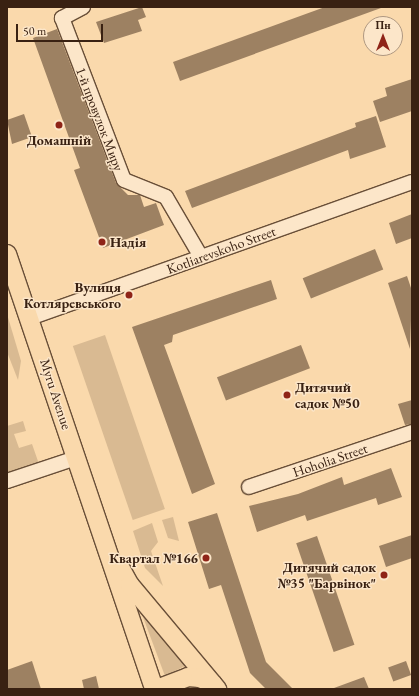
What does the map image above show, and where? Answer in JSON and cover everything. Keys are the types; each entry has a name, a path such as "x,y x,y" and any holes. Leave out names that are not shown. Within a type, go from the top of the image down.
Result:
{"main road":[{"name":"Myru Avenue","path":"7,254 30,318 154,689"},
{"name":"Myru Avenue","path":"102,536 130,584 216,687"},
{"path":"157,689 200,678 216,687"}],"street":[{"name":"1-й провулок Миру","path":"83,7 62,18 124,180 166,197 201,258"},
{"name":"Kotliarevskoho Street","path":"30,318 412,182"},
{"name":"Hoholia Street","path":"248,488 412,432"},
{"path":"7,481 76,458"}],"shaded area":[{"path":"7,314 21,361 18,380 7,352"},
{"path":"105,335 165,509 133,520 73,346"},
{"path":"23,421 26,431 14,434 19,448 32,444 39,464 7,475 7,426"},
{"path":"173,517 179,541 168,538 162,520"},
{"path":"152,523 158,542 151,551 163,586 145,568 133,531"},
{"path":"140,609 187,665 165,676"}],"building":[{"path":"142,7 146,17 138,20 142,31 104,43 96,22"},
{"path":"325,7 381,8 180,81 173,62"},
{"path":"57,29 116,183 128,195 140,195 144,207 156,203 164,225 103,248 74,170 80,168 33,38"},
{"path":"412,79 412,111 380,122 373,101 387,96 385,88"},
{"path":"24,114 32,137 12,144 7,120"},
{"path":"376,116 386,147 350,159 348,150 192,208 185,191 356,127 355,123"},
{"path":"412,214 412,238 396,244 389,223"},
{"path":"375,249 383,269 311,299 303,278"},
{"path":"407,276 412,291 410,349 388,283"},
{"path":"271,280 277,299 173,335 172,342 164,345 215,484 192,494 132,327"},
{"path":"301,345 310,368 226,401 217,377"},
{"path":"412,400 412,424 405,425 398,404"},
{"path":"391,468 402,497 378,505 376,498 307,521 305,515 257,532 249,506 298,494 342,477 344,485"},
{"path":"217,513 266,662 293,689 266,689 250,673 221,585 209,589 188,522"},
{"path":"412,535 412,558 386,567 379,546"},
{"path":"317,536 354,645 334,652 296,543"},
{"path":"32,661 41,689 7,689 7,670"},
{"path":"406,661 411,675 393,682 388,667"},
{"path":"96,676 99,689 84,689 82,680"},
{"path":"364,677 369,689 334,689 334,688"}],"place":[{"name":"Домашній","path":"59,125"},
{"name":"Надія","path":"102,242"},
{"name":"Вулиця Котляревського","path":"129,295"},
{"name":"Дитячий садок №50","path":"287,395"},
{"name":"Квартал №166","path":"206,558"},
{"name":"Дитячий садок №35 \"Барвінок\"","path":"384,575"}]}
